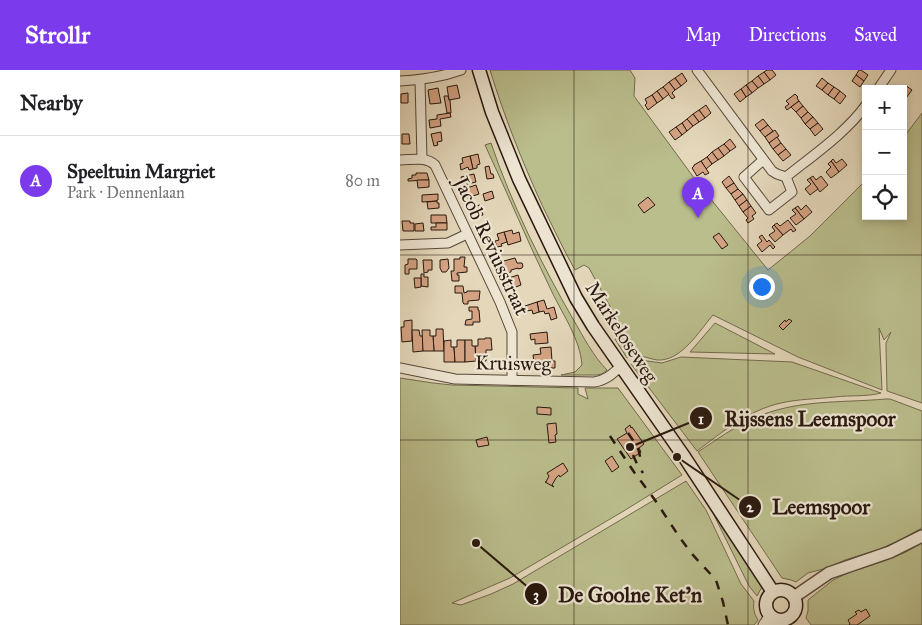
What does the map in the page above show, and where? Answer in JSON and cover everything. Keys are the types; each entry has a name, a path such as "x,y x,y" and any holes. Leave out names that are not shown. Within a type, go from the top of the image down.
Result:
{"main road":[{"name":"Markeloseweg","path":"479,70 495,120 518,179 576,298 773,592"},
{"path":"782,590 794,597 796,608 792,616 792,622 784,620 769,621 766,605 769,596 773,592 782,590"}],"street":[{"path":"400,81 439,77 460,70"},
{"path":"697,70 772,171 786,177 792,192 769,210 744,177 763,160"},
{"path":"881,85 891,70"},
{"path":"400,160 422,159 420,80"},
{"path":"786,177 842,131 862,111"},
{"name":"Jacob Reviusstraat","path":"422,159 428,160 435,165 500,302 512,332 512,380"},
{"path":"400,245 448,243 467,234"},
{"name":"Kruisweg","path":"400,368 455,379 598,382 612,375 620,366"},
{"path":"794,597 829,573 890,552 922,536"}],"green space":[{"path":"490,70 630,70 635,78 634,96 697,182 768,270 810,236 862,184 862,220 907,220 907,133 922,113 922,403 887,391 886,343 891,332 884,340 879,328 882,390 798,357 713,315 689,344 674,356 657,360 639,356 627,358 615,339 621,335 623,330 589,268 584,265 575,270 562,246 527,172"},
{"path":"491,143 508,188 539,255 584,339 607,370 602,374 561,375 575,372 582,365 581,355 570,327 485,145"},
{"path":"715,323 775,354 690,352"},
{"path":"681,357 792,362 881,393 794,401 769,406 747,416 697,451 631,364 633,361 640,360 662,363"},
{"path":"400,378 452,385 578,388 578,394 588,399 585,388 618,388 682,475 510,578 452,603 461,605 513,584 686,481 706,510 741,584 754,601 754,611 758,620 754,625 400,625"},
{"path":"890,399 922,411 922,528 880,549 808,573 796,582 782,578 698,452 739,425 770,412 819,403"},
{"path":"711,509 762,587 757,596 749,586"},
{"path":"922,543 922,625 811,625 806,618 808,600 833,580 906,552"}],"building":[{"path":"772,70 776,75 770,80 764,72"},
{"path":"859,70 868,75 864,81 856,75"},
{"path":"764,72 770,80 764,84 758,76"},
{"path":"682,73 687,81 681,86 675,78"},
{"path":"856,75 864,81 860,87 852,81"},
{"path":"758,76 764,84 758,88 752,81"},
{"path":"675,78 681,86 675,90 669,82"},
{"path":"822,78 828,83 822,90 816,86"},
{"path":"752,81 758,88 752,93 746,85"},
{"path":"669,82 675,90 672,93 675,97 672,99 663,87"},
{"path":"828,83 834,87 828,95 822,90"},
{"path":"457,85 460,98 449,100 447,87"},
{"path":"746,85 752,93 746,97 741,89"},
{"path":"907,86 912,90 907,97"},
{"path":"663,87 669,94 663,99 657,91"},
{"path":"834,87 840,91 834,99 828,95"},
{"path":"438,88 441,103 430,104 428,90"},
{"path":"741,89 746,97 740,102 734,94"},
{"path":"657,91 663,99 657,103 652,95"},
{"path":"840,91 846,96 840,104 834,99"},
{"path":"408,93 408,103 401,103 401,94"},
{"path":"795,94 799,101 787,110 785,107 789,104 786,101"},
{"path":"652,95 657,103 648,110 645,105 647,103 645,99"},
{"path":"444,96 448,96 450,100 451,113 447,113"},
{"path":"799,101 803,106 796,112 791,107"},
{"path":"706,105 711,113 705,118 699,110"},
{"path":"803,106 808,112 801,118 796,112"},
{"path":"699,110 705,118 699,122 693,114"},
{"path":"808,112 813,117 805,124 801,118"},
{"path":"450,113 451,117 440,119 441,126 430,128 429,120 437,119 437,115"},
{"path":"693,114 699,122 693,126 687,119"},
{"path":"813,117 818,123 810,129 805,124"},
{"path":"687,119 693,126 687,131 682,123"},
{"path":"763,119 768,125 760,131 755,125"},
{"path":"682,123 687,131 682,135 676,127"},
{"path":"818,123 823,129 815,136 810,129"},
{"path":"768,125 773,131 765,137 760,131"},
{"path":"676,127 682,135 675,140 669,132"},
{"path":"775,130 779,136 769,143 765,137"},
{"path":"441,132 442,141 437,142 438,145 434,146 431,134"},
{"path":"402,134 409,134 410,144 402,144"},
{"path":"777,137 781,143 773,149 769,143"},
{"path":"730,139 736,147 730,151 724,144"},
{"path":"781,143 786,149 778,155 773,149"},
{"path":"724,144 730,151 724,156 718,148"},
{"path":"718,148 724,156 718,160 712,152"},
{"path":"786,149 791,155 783,161 778,155"},
{"path":"712,152 718,160 712,164 707,157"},
{"path":"478,154 480,164 477,165 477,168 473,169 470,156"},
{"path":"470,156 473,169 469,170 468,167 461,170 462,158"},
{"path":"707,157 712,164 706,169 701,161"},
{"path":"833,159 836,163 842,159 847,165 839,172 831,161"},
{"path":"701,161 709,173 705,175 703,172 697,176 692,168"},
{"path":"831,161 839,172 831,178 826,172 831,167 828,164"},
{"path":"489,166 494,178 487,179 485,167"},
{"path":"416,173 427,173 429,180 408,181"},
{"path":"474,174 476,182 463,185 461,177"},
{"path":"729,176 734,183 726,188 722,182"},
{"path":"813,176 816,180 821,176 828,185 820,192 810,178"},
{"path":"810,178 818,189 810,195 805,189 811,184 807,180"},
{"path":"417,180 429,180 429,187 418,188"},
{"path":"734,183 738,189 731,194 726,188"},
{"path":"476,185 479,194 467,198 464,189"},
{"path":"738,189 743,194 735,200 731,194"},
{"path":"492,191 494,198 485,201 483,194"},
{"path":"438,194 437,201 422,202 422,195"},
{"path":"743,194 747,200 739,206 735,200"},
{"path":"648,197 655,205 644,213 638,205"},
{"path":"747,200 751,206 743,212 739,206"},
{"path":"437,201 439,208 428,209 427,202"},
{"path":"480,205 483,215 472,218 469,208"},
{"path":"806,205 812,212 804,219 795,208 798,206 801,210"},
{"path":"751,206 756,213 752,216 754,219 748,223 746,220 748,218 743,212"},
{"path":"795,208 804,219 796,225 790,218 796,214 792,210"},
{"path":"431,215 446,215 447,223 431,223"},
{"path":"788,220 796,230 793,232 791,229 783,235 774,225 777,223 780,226"},
{"path":"402,221 414,223 414,231 403,231"},
{"path":"423,223 424,231 415,231 415,224"},
{"path":"436,223 447,223 447,230 431,230 431,227 436,227"},
{"path":"774,225 783,235 775,242 769,235 775,231 772,227"},
{"path":"512,230 513,234 519,232 521,241 508,245 504,232"},
{"path":"504,232 507,242 497,247 495,241 499,240 497,234"},
{"path":"719,233 728,245 722,249 713,237"},
{"path":"762,235 767,242 769,240 775,247 773,249 770,245 762,252 757,245 762,241 759,237"},
{"path":"460,257 465,257 464,267 467,267 467,272 457,273 459,281 452,281 451,271 454,271 454,259 460,259"},
{"path":"515,258 517,263 522,263 522,268 511,270 511,272 507,273 505,267 501,268 500,262"},
{"path":"408,259 417,260 417,269 409,269 409,274 405,274 405,265 408,264"},
{"path":"448,259 449,268 446,272 442,272 440,260"},
{"path":"423,260 432,260 432,270 424,273"},
{"path":"421,274 424,274 424,277 428,277 428,287 421,286"},
{"path":"518,275 521,285 505,291 502,280"},
{"path":"414,278 421,278 421,287 415,288"},
{"path":"455,286 463,286 464,293 467,291 480,291 479,300 468,301 468,304 464,304 462,293 455,293"},
{"path":"544,300 547,309 554,307 557,318 551,320 549,313 539,312 537,302"},
{"path":"537,302 539,312 533,314 532,310 527,311 525,306"},
{"path":"469,307 478,307 480,322 473,322 473,325 465,325 466,320 472,319 472,311 469,311"},
{"path":"789,319 792,321 783,330 779,326"},
{"path":"412,320 412,341 402,342 401,327 404,327 404,321"},
{"path":"436,329 443,329 444,351 434,351 433,336 436,336"},
{"path":"412,330 419,330 420,336 423,336 423,351 413,352"},
{"path":"422,330 430,330 430,336 433,336 434,351 423,351"},
{"path":"547,332 548,343 535,344 535,339 531,340 530,334"},
{"path":"491,338 492,350 486,350 486,361 476,361 475,346 478,346 478,339"},
{"path":"451,340 451,347 454,347 455,362 444,362 444,341"},
{"path":"457,340 465,340 465,362 455,362 454,347 457,347"},
{"path":"465,340 472,340 472,346 475,346 476,361 465,362"},
{"path":"551,347 552,361 555,361 555,368 550,366 536,368 533,355 541,354 540,348"},
{"path":"537,407 551,408 551,415 537,414"},
{"path":"556,423 556,442 549,443 547,424"},
{"path":"630,425 644,444 639,448 641,452 631,459 617,439 627,433 625,429"},
{"path":"487,437 489,445 478,447 476,440"},
{"path":"612,456 619,467 612,472 605,461"},
{"path":"563,463 568,471 556,478 552,485 554,487 545,482 549,476 547,473"},
{"path":"866,609 870,616 857,625 849,625 848,620 857,614 855,612 859,610 861,612"}],"railway":[{"path":"628,433 639,451 640,464"},
{"path":"610,436 680,538 716,580 728,625"},
{"path":"633,455 643,473"}],"place":[{"name":"Speeltuin Margriet","path":"698,218"},
{"name":"Rijssens Leemspoor","path":"630,447"},
{"name":"Leemspoor","path":"677,457"},
{"name":"De Goolne Ket'n","path":"476,543"}]}
